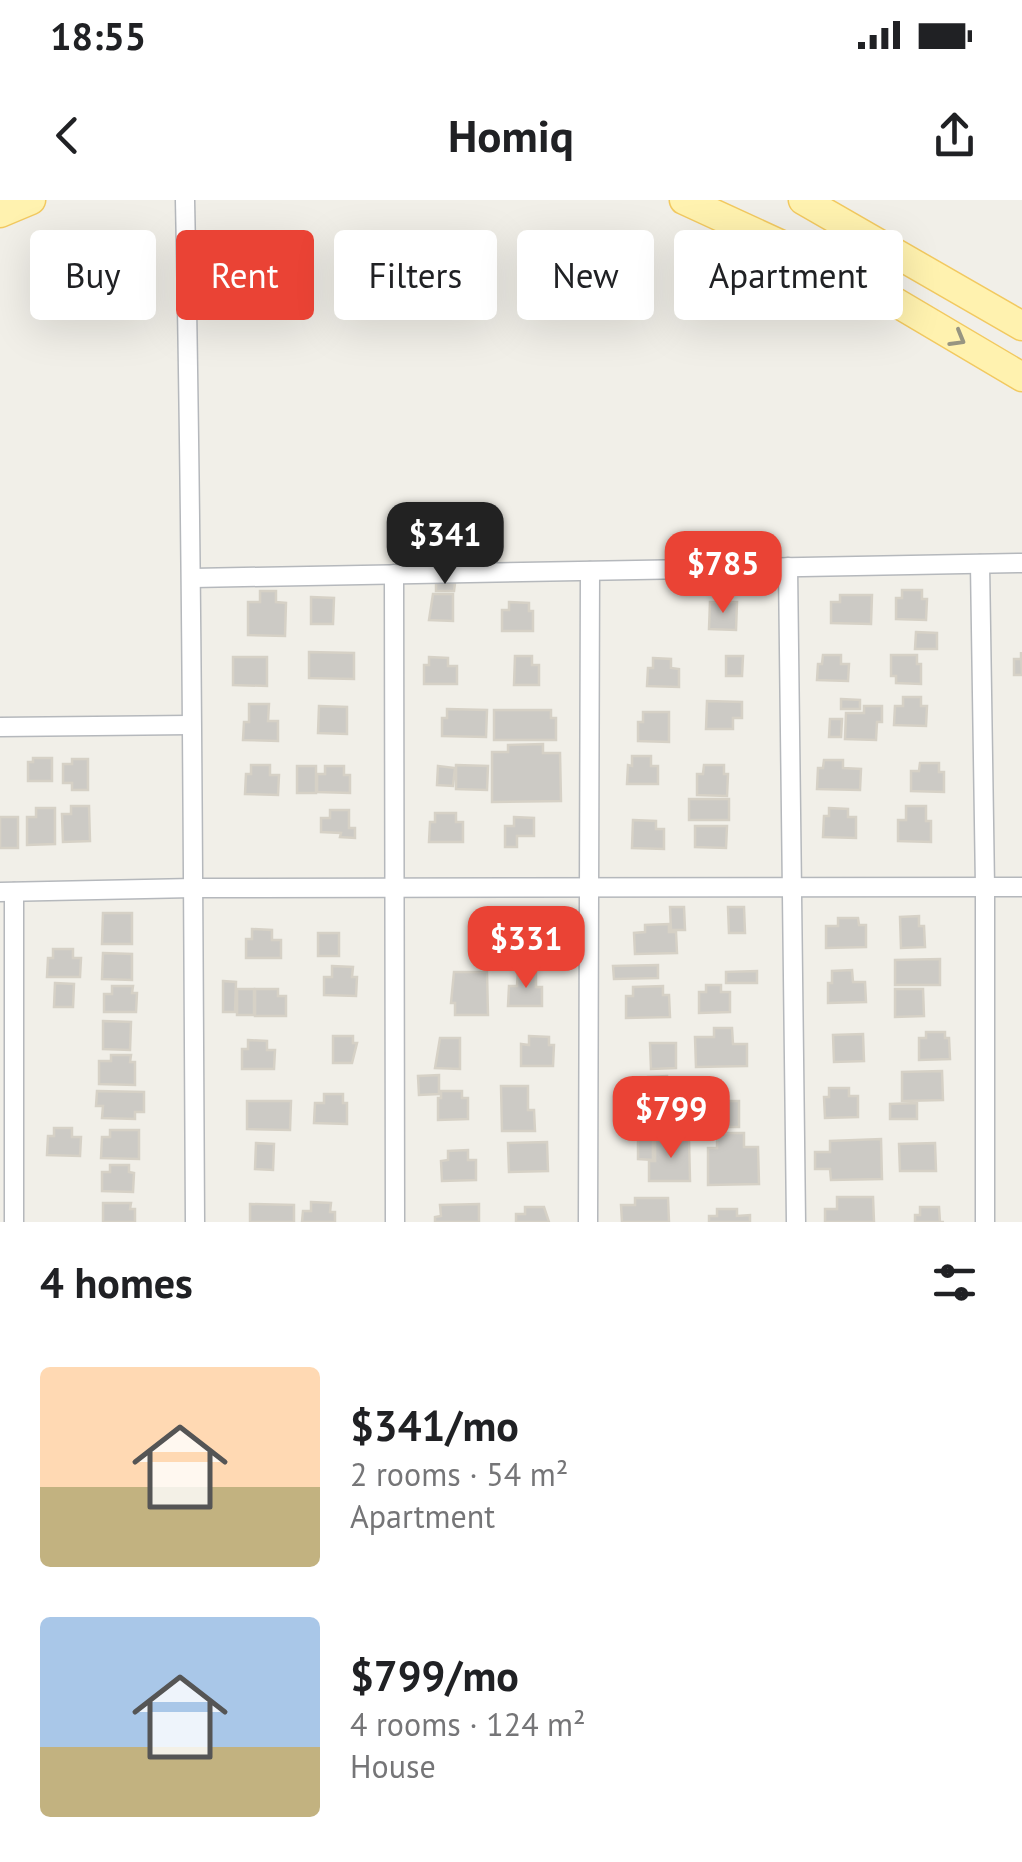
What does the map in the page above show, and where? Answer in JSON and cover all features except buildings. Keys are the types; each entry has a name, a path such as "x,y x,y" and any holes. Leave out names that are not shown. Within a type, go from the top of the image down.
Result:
{"main road":[{"path":"0,213 31,200"},
{"path":"684,200 858,280 1022,377"},
{"path":"803,200 1022,326"}],"street":[{"path":"184,200 193,578 190,725 195,1222"},
{"path":"193,578 1022,563"},
{"path":"980,564 985,1222"},
{"path":"788,567 796,1222"},
{"path":"588,1222 590,571"},
{"path":"394,574 395,1222"},
{"path":"0,727 190,725"},
{"path":"14,1222 7,892 193,888 1022,887"}]}
